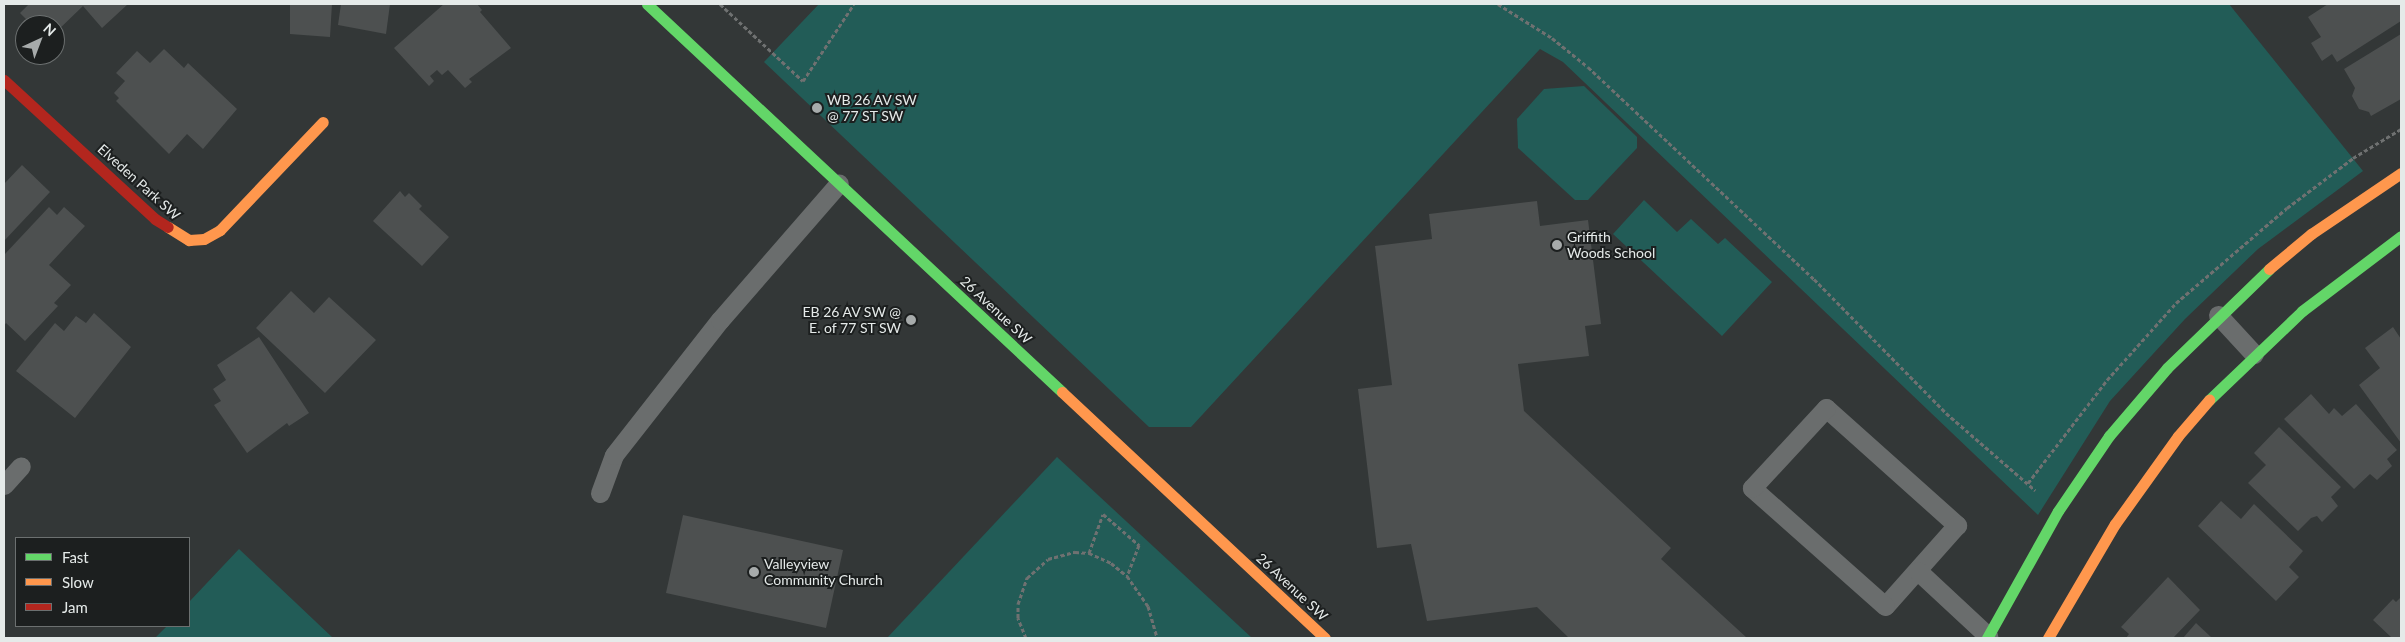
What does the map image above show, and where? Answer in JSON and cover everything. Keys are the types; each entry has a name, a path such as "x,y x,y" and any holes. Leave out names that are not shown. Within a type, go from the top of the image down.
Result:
{"street":[{"name":"26 Avenue SW","path":"647,4 1325,638"},
{"name":"Elveden Park SW","path":"4,80 155,219 188,240 204,239 220,230 323,122"},
{"path":"1988,637 2058,511 2109,436 2218,315 2311,234 2401,173"},
{"path":"2048,638 2115,524 2149,474 2204,406 2254,354 2302,310 2401,236"}],"lane":[{"path":"600,493 614,455 720,320 838,183"},
{"path":"2218,315 2254,354"},
{"path":"1826,408 1957,525 1918,571 1885,606 1752,488 1826,408"},
{"path":"4,485 21,466"},
{"path":"1918,571 1988,637"}],"path":[{"path":"720,4 803,81 854,4"},
{"path":"1498,4 1552,38 1588,67 1814,279 1946,413 2058,511"},
{"path":"1089,554 1103,514 1140,545 1127,576"},
{"path":"1026,638 1018,618 1018,604 1027,578 1036,567 1061,554 1089,554 1111,563 1127,576 1148,606 1158,638"}],"shaded area":[{"path":"819,4 2229,4 2363,171 2258,249 2185,319 2110,401 2038,515 1563,62 1540,49 1191,427 1149,427 764,62"},
{"path":"1584,86 1637,137 1637,148 1588,200 1575,200 1518,148 1517,119 1544,89"},
{"path":"1644,200 1677,232 1691,219 1718,244 1725,238 1772,282 1722,336 1613,234"},
{"path":"1057,457 1252,638 887,638"},
{"path":"239,549 333,638 155,638 166,627 190,627 190,601"}],"building":[{"path":"29,4 128,4 102,28 83,6 65,23 65,15 22,15 20,13"},
{"path":"290,4 332,4 330,37 290,34"},
{"path":"341,4 390,4 386,34 338,25"},
{"path":"444,4 477,4 482,10 480,12 511,48 469,79 472,82 465,88 448,70 442,75 437,70 430,76 434,81 429,86 394,48"},
{"path":"2328,4 2401,4 2401,21 2337,62 2332,54 2322,61 2311,43 2321,37 2308,17"},
{"path":"2401,34 2401,99 2371,116 2369,112 2359,109 2352,96 2355,88 2344,69"},
{"path":"164,49 184,68 188,63 237,109 203,149 187,134 169,154 116,101 119,98 114,93 125,81 116,73 137,51 150,63"},
{"path":"22,165 50,192 4,241 4,184"},
{"path":"400,191 405,197 409,193 422,206 419,209 449,237 422,266 373,221"},
{"path":"1537,201 1540,226 1588,220 1601,324 1585,326 1589,356 1518,364 1524,411 1671,548 1661,559 1747,638 1569,638 1537,607 1427,621 1411,544 1377,548 1358,389 1392,385 1375,246 1432,239 1429,214"},
{"path":"49,207 57,215 64,207 85,226 49,265 71,285 54,303 58,306 25,341 6,323 4,326 4,255"},
{"path":"291,291 314,313 329,297 376,340 325,393 256,328"},
{"path":"94,313 131,347 75,418 16,371 55,323 64,331 76,316 86,323"},
{"path":"2393,327 2401,339 2401,443 2359,385 2380,368 2365,348"},
{"path":"259,337 309,413 289,426 287,423 247,453 214,405 221,401 213,389 226,380 217,365"},
{"path":"2311,394 2329,414 2334,408 2342,416 2356,404 2397,450 2387,459 2392,466 2377,480 2370,474 2354,489 2284,419"},
{"path":"2279,427 2341,487 2331,497 2338,506 2322,522 2317,516 2311,518 2298,531 2248,483 2266,465 2254,453"},
{"path":"2221,501 2241,519 2254,504 2303,551 2289,567 2299,577 2276,601 2198,526"},
{"name":"Valleyview Community Church","path":"683,515 843,550 826,628 666,593"},
{"path":"2168,577 2200,610 2173,638 2126,638 2129,634 2121,627"},
{"path":"2401,597 2401,638 2392,638 2373,620 2393,599 2396,602"},
{"path":"2196,623 2212,638 2183,638"}],"traffic: fast":[{"path":"647,4 1062,392"},
{"path":"2209,400 2302,311 2401,236"},
{"path":"1987,638 2058,511 2109,436 2167,368 2269,269"}],"traffic: slow":[{"path":"168,227 189,240 204,239 220,230 323,122"},
{"path":"2269,269 2311,234 2401,173"},
{"path":"1062,392 1325,638"},
{"path":"2048,638 2115,524 2178,436 2209,400"}],"traffic: jam":[{"path":"4,80 155,219 168,227"}],"place":[{"name":"WB 26 AV SW @ 77 ST SW","path":"817,108"},
{"name":"Griffith Woods School","path":"1557,245"},
{"name":"EB 26 AV SW @ E. of 77 ST SW","path":"911,320"},
{"name":"Valleyview Community Church","path":"754,572"}]}
